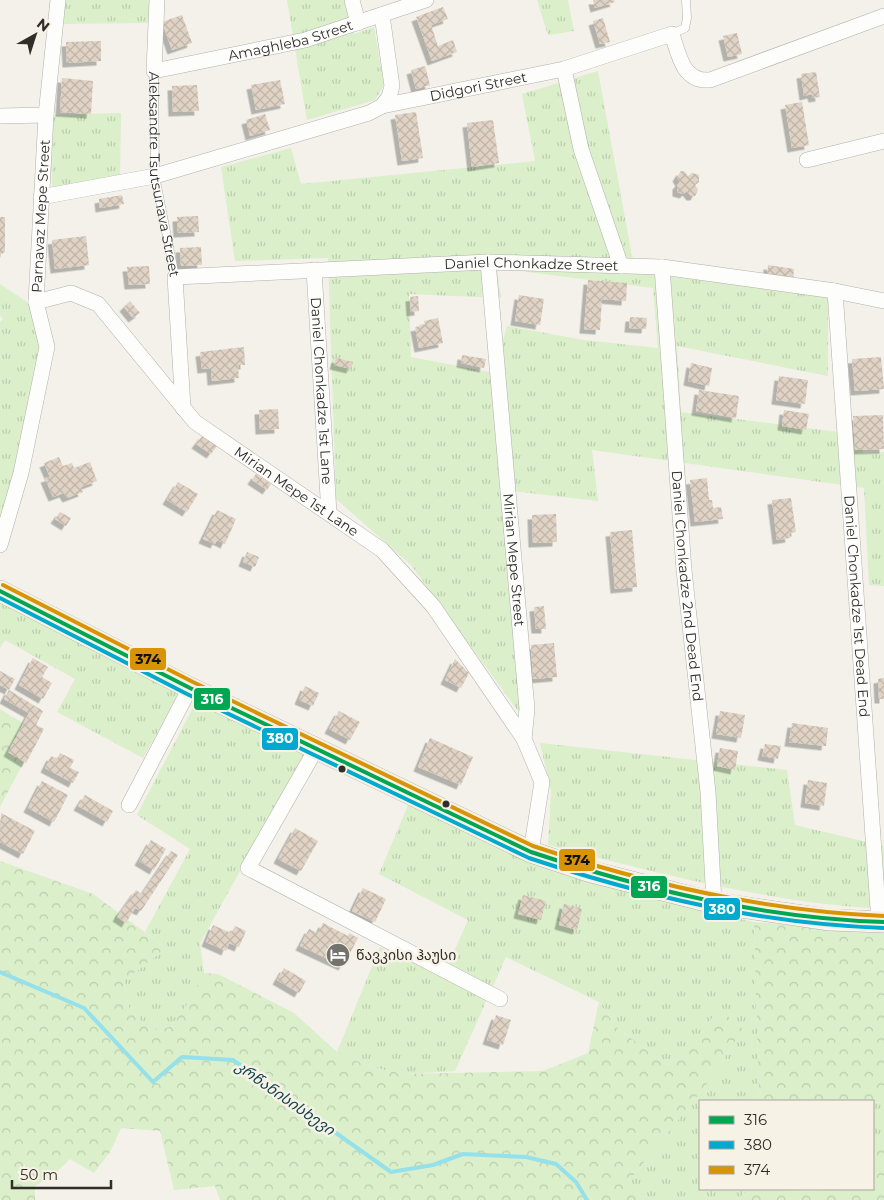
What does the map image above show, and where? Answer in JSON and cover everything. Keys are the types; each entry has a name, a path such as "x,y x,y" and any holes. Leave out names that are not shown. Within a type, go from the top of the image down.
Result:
{"main road":[{"path":"0,591 316,750 531,852 588,871 714,904 830,920 881,922"}],"street":[{"name":"Parnavaz Mepe Street","path":"0,545 21,473 46,347 36,302 46,116 58,0"},
{"name":"Aleksandre Tsutsunava Street","path":"154,71 157,0"},
{"path":"352,0 358,23"},
{"name":"Amaghleba Street","path":"154,71 305,40 426,0"},
{"path":"382,14 392,86 389,97 382,106"},
{"path":"672,34 684,69 691,77 700,81 710,80 884,16"},
{"name":"Didgori Street","path":"42,196 155,176 369,113 382,106 564,69 672,34"},
{"path":"564,69 581,149 621,266"},
{"path":"0,116 46,116"},
{"path":"806,160 884,141"},
{"name":"Daniel Chonkadze Street","path":"175,277 488,262 662,267 835,291 884,301"},
{"name":"Mirian Mepe Street","path":"488,262 527,709 524,739 542,782 531,852"},
{"name":"Daniel Chonkadze 2nd Dead End","path":"662,267 684,570 708,792 714,904"},
{"name":"Daniel Chonkadze 1st Lane","path":"314,270 329,513"},
{"name":"Aleksandre Tsutsunava Street","path":"175,277 183,408"},
{"name":"Daniel Chonkadze 1st Dead End","path":"835,291 881,922"},
{"name":"Mirian Mepe 1st Lane","path":"36,302 71,293 98,304 195,422 382,550 433,606 524,739"},
{"path":"129,805 190,688"},
{"path":"316,750 248,868 500,999"}],"lane":[{"path":"672,34 685,28 686,0"},
{"name":"Aleksandre Tsutsunava Street","path":"154,71 155,176 175,277"}],"green space":[{"path":"64,0 150,0 149,23 61,24"},
{"path":"287,0 345,0 355,34 374,27 384,85 375,100 307,120"},
{"path":"537,0 568,0 574,31 548,35"},
{"path":"598,71 635,272 828,297 828,376 677,346 681,412 862,435 863,453 884,452 884,586 869,585 864,488 592,450 598,501 503,490 521,715 411,565 336,499 328,258 235,261 221,167 291,148 301,184 535,161 522,94","holes":["497,268 653,288 658,348 584,340 507,326 494,373 411,357 409,294 501,298"]},
{"path":"121,113 120,177 52,188 50,115"},
{"path":"0,284 33,306 41,348 0,540 0,322 3,319 0,315"},
{"path":"0,597 181,691 143,758 57,712 75,679 5,640 0,648"},
{"path":"197,700 307,751 200,943 204,973 185,1008 170,1027 150,1031 127,1005 124,981 166,948 145,932 190,849 137,815"},
{"path":"0,709 39,733 0,807"},
{"path":"540,743 787,770 795,825 884,846 884,909 841,906 714,885 548,845 551,791"},
{"path":"409,803 683,905 754,922 759,1100 699,1100 699,1190 748,1190 737,1200 643,1200 629,1181 711,1079 743,1029 719,1009 689,1048 667,1065 617,1028 599,1002 506,957 455,1071 404,1074 371,1067 337,1052 380,947 444,974 468,920 379,874"},
{"path":"0,861 93,894 166,948 124,981 127,1005 150,1031 170,1027 185,1008 204,973 218,974 294,1013 337,1052 371,1067 404,1074 543,1071 588,1053 599,1002 617,1028 667,1065 689,1048 719,1009 743,1029 711,1079 629,1181 643,1200 220,1200 215,1186 174,1190 160,1131 121,1128 110,1152 94,1173 70,1159 52,1176 35,1186 35,1200 0,1200"},
{"path":"754,922 884,932 884,1101 874,1103 874,1100 759,1100"},
{"path":"884,1101 884,1139 874,1147 874,1103"},
{"path":"884,1139 884,1200 737,1200 748,1190 874,1190 874,1147"}],"building":[{"path":"593,0 614,0 615,2 595,8"},
{"path":"443,7 448,19 431,25 438,46 453,40 457,52 432,61 416,17"},
{"path":"182,15 192,43 172,50 162,22"},
{"path":"603,18 610,42 600,44 593,21"},
{"path":"737,33 742,54 728,57 723,36"},
{"path":"101,41 101,61 67,63 66,42"},
{"path":"425,66 430,85 416,89 411,70"},
{"path":"816,72 820,97 813,98 812,94 804,96 801,74"},
{"path":"62,78 93,81 91,114 60,112"},
{"path":"280,80 285,104 256,110 251,85"},
{"path":"197,85 199,111 173,112 172,86"},
{"path":"802,102 809,145 792,148 785,105"},
{"path":"416,112 423,158 402,161 395,115"},
{"path":"265,114 270,130 250,136 246,120"},
{"path":"493,120 499,163 472,167 467,123"},
{"path":"681,171 684,171 688,176 692,173 699,175 699,182 695,185 698,190 695,196 691,196 687,191 684,194 677,192 677,185 680,182 677,177"},
{"path":"122,195 124,204 100,208 99,199"},
{"path":"198,216 199,232 178,233 177,217"},
{"path":"0,217 5,217 5,252 0,255"},
{"path":"86,236 89,265 55,269 52,240"},
{"path":"201,247 202,265 181,266 180,248"},
{"path":"768,265 794,269 793,283 767,279"},
{"path":"149,266 150,284 129,285 127,267"},
{"path":"588,280 627,283 626,301 602,299 600,330 584,329"},
{"path":"519,295 544,299 540,325 515,321"},
{"path":"418,296 419,311 411,312 410,297"},
{"path":"130,301 140,313 133,318 124,307"},
{"path":"630,317 647,318 646,329 629,328"},
{"path":"438,318 443,343 419,348 415,327 425,325 424,321"},
{"path":"244,347 245,365 238,365 239,378 212,381 211,368 202,369 200,352"},
{"path":"462,355 486,359 484,368 461,363"},
{"path":"881,357 884,389 855,391 852,359"},
{"path":"336,358 353,362 351,369 334,365"},
{"path":"691,363 712,368 709,386 688,381"},
{"path":"779,376 808,380 805,404 776,400"},
{"path":"699,390 739,396 736,418 696,411"},
{"path":"278,409 279,429 260,430 259,410"},
{"path":"784,410 809,414 806,430 782,426"},
{"path":"883,415 884,449 855,450 853,416"},
{"path":"203,435 217,446 211,454 196,444"},
{"path":"59,457 63,466 72,463 74,468 90,462 97,481 81,487 83,492 67,498 64,493 53,497 45,478 50,477 44,463"},
{"path":"256,474 271,484 267,490 252,480"},
{"path":"707,478 709,500 712,500 713,508 721,507 723,519 695,522 690,480"},
{"path":"178,482 198,494 187,512 167,500"},
{"path":"791,498 796,532 789,533 790,538 777,540 772,500"},
{"path":"217,510 236,519 225,544 217,540 215,544 203,539"},
{"path":"60,512 71,518 66,526 55,519"},
{"path":"556,514 557,542 533,543 532,515"},
{"path":"632,530 637,587 615,589 610,532"},
{"path":"247,552 259,557 255,567 243,562"},
{"path":"544,606 546,629 536,629 534,607"},
{"path":"554,643 557,677 533,679 531,645"},
{"path":"33,658 48,667 42,677 52,683 43,699 19,685"},
{"path":"455,659 469,673 461,688 445,680"},
{"path":"0,671 15,679 9,690 0,685"},
{"path":"884,678 884,699 879,699 878,679"},
{"path":"305,686 319,693 313,706 299,700"},
{"path":"9,690 43,711 36,725 44,729 26,763 8,752 29,713 4,699"},
{"path":"339,711 360,722 350,740 329,729"},
{"path":"720,711 745,715 741,738 716,734"},
{"path":"792,723 828,728 826,746 789,742"},
{"path":"430,738 473,757 461,785 418,767"},
{"path":"765,744 781,746 778,759 762,756"},
{"path":"720,748 738,751 735,770 717,766"},
{"path":"60,753 74,760 70,768 79,772 73,783 45,768 51,756 57,759"},
{"path":"808,780 827,783 824,806 805,803"},
{"path":"42,781 68,795 54,822 28,808"},
{"path":"85,795 113,811 107,822 78,806"},
{"path":"1,813 35,831 23,854 0,842"},
{"path":"295,828 318,841 301,871 278,859"},
{"path":"151,840 166,849 154,870 139,861"},
{"path":"171,851 178,855 141,911 135,908 126,923 117,917 136,890 142,894"},
{"path":"363,888 386,899 375,922 352,911"},
{"path":"523,895 546,901 541,920 518,914"},
{"path":"564,904 582,909 577,930 559,925"},
{"path":"323,923 348,936 349,933 358,938 343,966 300,946 309,929 318,933"},
{"path":"213,925 231,933 235,926 246,931 239,947 229,943 226,951 206,942"},
{"path":"284,968 306,981 299,993 277,980"},
{"path":"496,1015 511,1020 503,1045 487,1040"}],"waterway":[{"name":"კრწანისისხევი","path":"0,972 84,1008 153,1082 182,1057 233,1060 391,1172 433,1165 463,1154 526,1157 556,1164 576,1182 587,1200"}],"transit line":[{"name":"374","path":"3,585 193,682 533,846 663,884 750,902 839,913 884,916"},
{"name":"316","path":"0,591 190,688 531,852 574,866 705,900 794,915 884,922"},
{"name":"380","path":"0,598 187,694 529,858 572,872 704,906 793,921 884,928"}],"place":[{"name":"წავკისი ჰაუსი","path":"338,955"}]}
